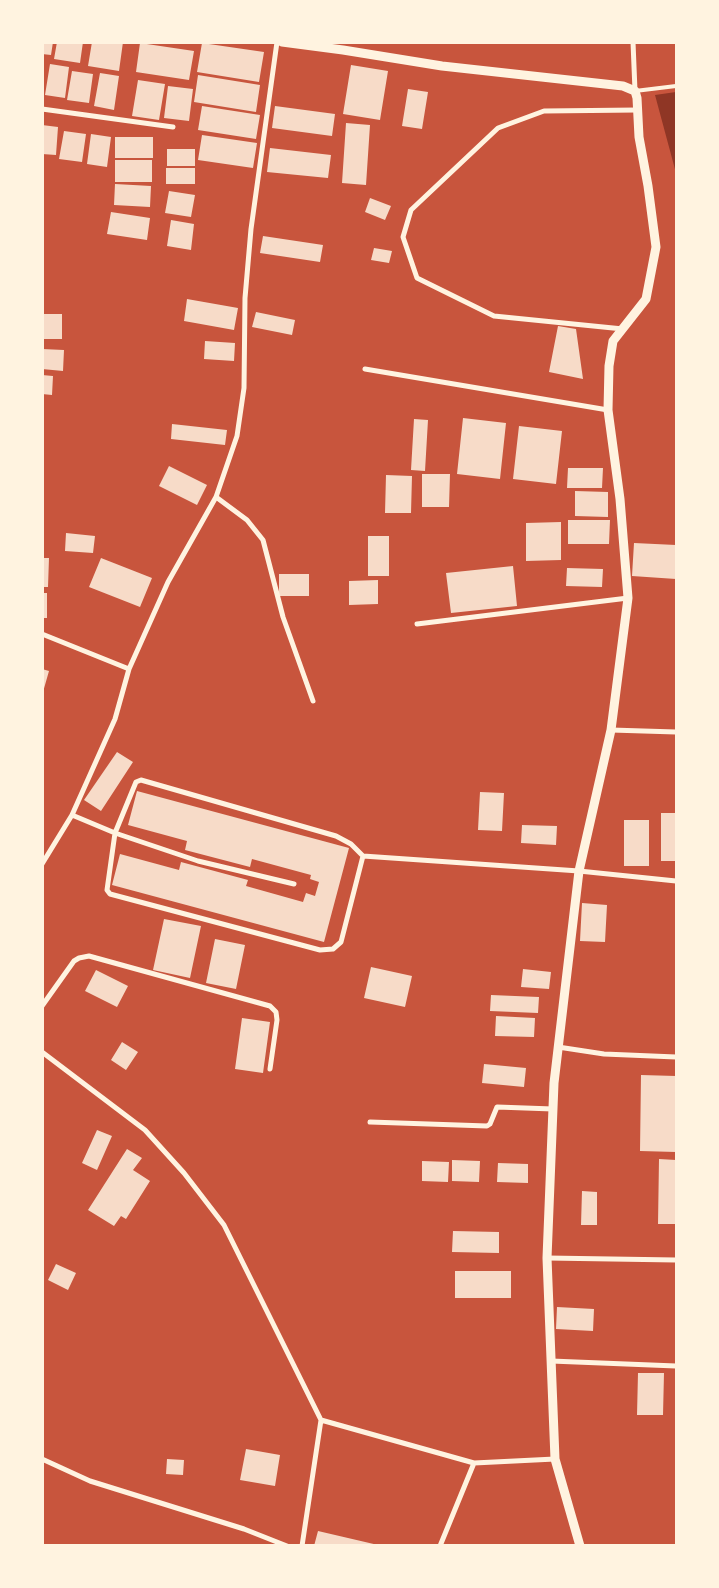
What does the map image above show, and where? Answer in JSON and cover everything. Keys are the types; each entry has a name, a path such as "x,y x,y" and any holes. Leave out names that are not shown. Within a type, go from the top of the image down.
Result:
{"street":[{"path":"42,864 72,815 115,719 129,669 168,582 216,497 237,436 244,388 246,288 251,229 277,42"},
{"path":"282,42 442,66 623,86 635,92"},
{"path":"580,1546 554,1459 547,1258 554,1083 578,871 611,730 628,598 620,499 608,410 609,366 613,341 646,299 656,247 648,186 638,137 633,42"},
{"path":"42,109 173,127"},
{"path":"623,328 494,316 417,278 403,237 411,210 498,128 544,111 637,110"},
{"path":"365,369 608,410"},
{"path":"216,497 247,520 263,540 283,617 312,702"},
{"path":"417,624 628,598"},
{"path":"42,634 129,669"},
{"path":"611,730 676,732"},
{"path":"363,856 341,942 333,948 320,950 108,893 106,886 115,833 136,782 146,781 336,836 351,844 363,856 676,880"},
{"path":"72,815 115,833 198,861 294,884"},
{"path":"42,1006 74,961 89,956 261,1003 270,1006 276,1012 277,1020 270,1069"},
{"path":"558,1047 604,1054 676,1057"},
{"path":"42,1052 145,1130 184,1173 224,1224 321,1420 302,1546"},
{"path":"370,1122 487,1126 490,1124 497,1107 553,1109"},
{"path":"547,1258 676,1260"},
{"path":"551,1361 676,1366"},
{"path":"321,1420 474,1462 554,1459"},
{"path":"42,1458 90,1481 244,1529 287,1546"},
{"path":"440,1546 474,1462"}],"lane":[{"path":"635,92 676,86"}],"shaded area":[{"path":"676,92 676,173 655,95"}],"building":[{"path":"42,42 53,42 51,55 42,54"},
{"path":"57,42 83,42 80,63 54,59"},
{"path":"92,42 123,42 119,71 88,66"},
{"path":"140,43 194,51 189,80 136,72"},
{"path":"202,43 264,52 259,82 197,72"},
{"path":"50,64 69,67 65,98 45,95"},
{"path":"351,65 388,71 380,120 343,114"},
{"path":"72,71 93,74 89,103 67,100"},
{"path":"100,73 119,76 114,110 94,106"},
{"path":"198,75 260,85 256,112 194,102"},
{"path":"138,80 165,84 159,120 132,116"},
{"path":"168,86 193,89 189,121 164,118"},
{"path":"408,89 428,92 422,129 402,126"},
{"path":"202,106 260,115 256,139 198,130"},
{"path":"275,106 335,114 332,136 272,128"},
{"path":"346,123 370,125 366,185 342,183"},
{"path":"42,125 58,127 56,155 42,154"},
{"path":"64,131 86,134 82,162 59,159"},
{"path":"91,134 111,137 107,167 87,164"},
{"path":"202,135 257,143 253,168 198,160"},
{"path":"115,137 153,137 153,158 115,158"},
{"path":"270,148 331,155 328,178 267,172"},
{"path":"167,149 195,149 195,166 167,166"},
{"path":"115,160 152,160 152,182 115,182"},
{"path":"166,168 195,168 195,184 166,184"},
{"path":"115,184 151,186 150,207 114,205"},
{"path":"169,191 195,195 191,217 165,213"},
{"path":"370,198 391,206 385,220 365,212"},
{"path":"111,212 150,218 147,240 107,234"},
{"path":"171,220 194,224 191,250 167,246"},
{"path":"263,236 323,245 320,262 260,253"},
{"path":"374,248 392,251 389,263 371,260"},
{"path":"187,299 238,308 234,330 184,321"},
{"path":"256,312 295,320 292,335 252,327"},
{"path":"42,314 62,314 62,339 42,339"},
{"path":"558,326 576,329 583,379 549,372"},
{"path":"205,341 235,343 234,361 204,359"},
{"path":"42,349 64,350 63,371 42,369"},
{"path":"42,375 53,376 52,395 42,394"},
{"path":"463,418 506,423 500,479 457,474"},
{"path":"414,419 428,420 425,471 411,470"},
{"path":"172,424 227,430 225,445 171,439"},
{"path":"519,426 562,431 556,484 513,479"},
{"path":"169,466 207,485 197,505 159,486"},
{"path":"568,468 603,468 602,488 567,488"},
{"path":"422,474 450,474 449,507 422,507"},
{"path":"386,475 412,476 411,513 385,513"},
{"path":"575,491 608,492 608,517 575,516"},
{"path":"568,520 610,520 609,544 568,544"},
{"path":"561,522 561,560 526,561 526,523"},
{"path":"66,533 95,536 93,553 65,551"},
{"path":"368,536 389,536 389,576 368,576"},
{"path":"634,543 676,545 676,579 632,576"},
{"path":"42,558 49,558 48,587 42,587"},
{"path":"101,558 152,578 140,607 89,587"},
{"path":"513,566 517,606 451,613 446,573"},
{"path":"567,568 603,569 602,587 566,586"},
{"path":"279,574 309,574 309,596 279,596"},
{"path":"378,580 378,604 349,605 349,581"},
{"path":"42,593 47,593 47,618 42,618"},
{"path":"42,669 49,671 43,692 42,692"},
{"path":"117,752 133,762 101,811 84,800"},
{"path":"137,791 349,848 324,942 112,885 120,854 179,870 181,862 248,880 246,886 303,902 306,893 315,896 319,882 310,879 311,875 252,859 250,867 185,850 187,841 128,825"},
{"path":"480,792 504,793 502,831 478,830"},
{"path":"661,813 676,813 676,861 661,861"},
{"path":"624,820 649,820 649,866 624,866"},
{"path":"522,825 557,826 556,845 521,843"},
{"path":"582,903 607,905 605,942 580,941"},
{"path":"164,919 201,926 190,978 153,970"},
{"path":"215,939 245,945 236,989 206,983"},
{"path":"371,967 412,976 405,1007 364,998"},
{"path":"523,969 551,972 549,989 521,987"},
{"path":"96,970 128,986 117,1007 85,991"},
{"path":"491,995 539,997 538,1013 490,1011"},
{"path":"496,1016 535,1018 534,1037 495,1036"},
{"path":"242,1018 270,1022 263,1073 235,1069"},
{"path":"122,1042 138,1052 126,1070 111,1060"},
{"path":"484,1064 526,1068 524,1087 482,1083"},
{"path":"641,1075 676,1076 676,1152 640,1151"},
{"path":"97,1130 112,1136 97,1170 82,1163"},
{"path":"127,1149 142,1158 133,1170 150,1181 126,1219 121,1216 114,1226 88,1210"},
{"path":"659,1159 676,1160 676,1224 658,1224"},
{"path":"452,1160 480,1161 479,1182 452,1181"},
{"path":"422,1161 449,1162 448,1182 422,1181"},
{"path":"498,1163 528,1164 528,1183 497,1182"},
{"path":"582,1191 597,1192 597,1225 581,1225"},
{"path":"453,1231 499,1232 499,1253 452,1252"},
{"path":"56,1264 76,1273 68,1290 48,1280"},
{"path":"455,1271 511,1271 511,1298 455,1298"},
{"path":"557,1307 594,1309 593,1331 556,1329"},
{"path":"638,1373 664,1373 663,1415 637,1415"},
{"path":"246,1449 280,1455 275,1486 240,1480"},
{"path":"167,1459 184,1460 183,1475 166,1474"},
{"path":"318,1531 378,1545 378,1546 314,1546"}]}
